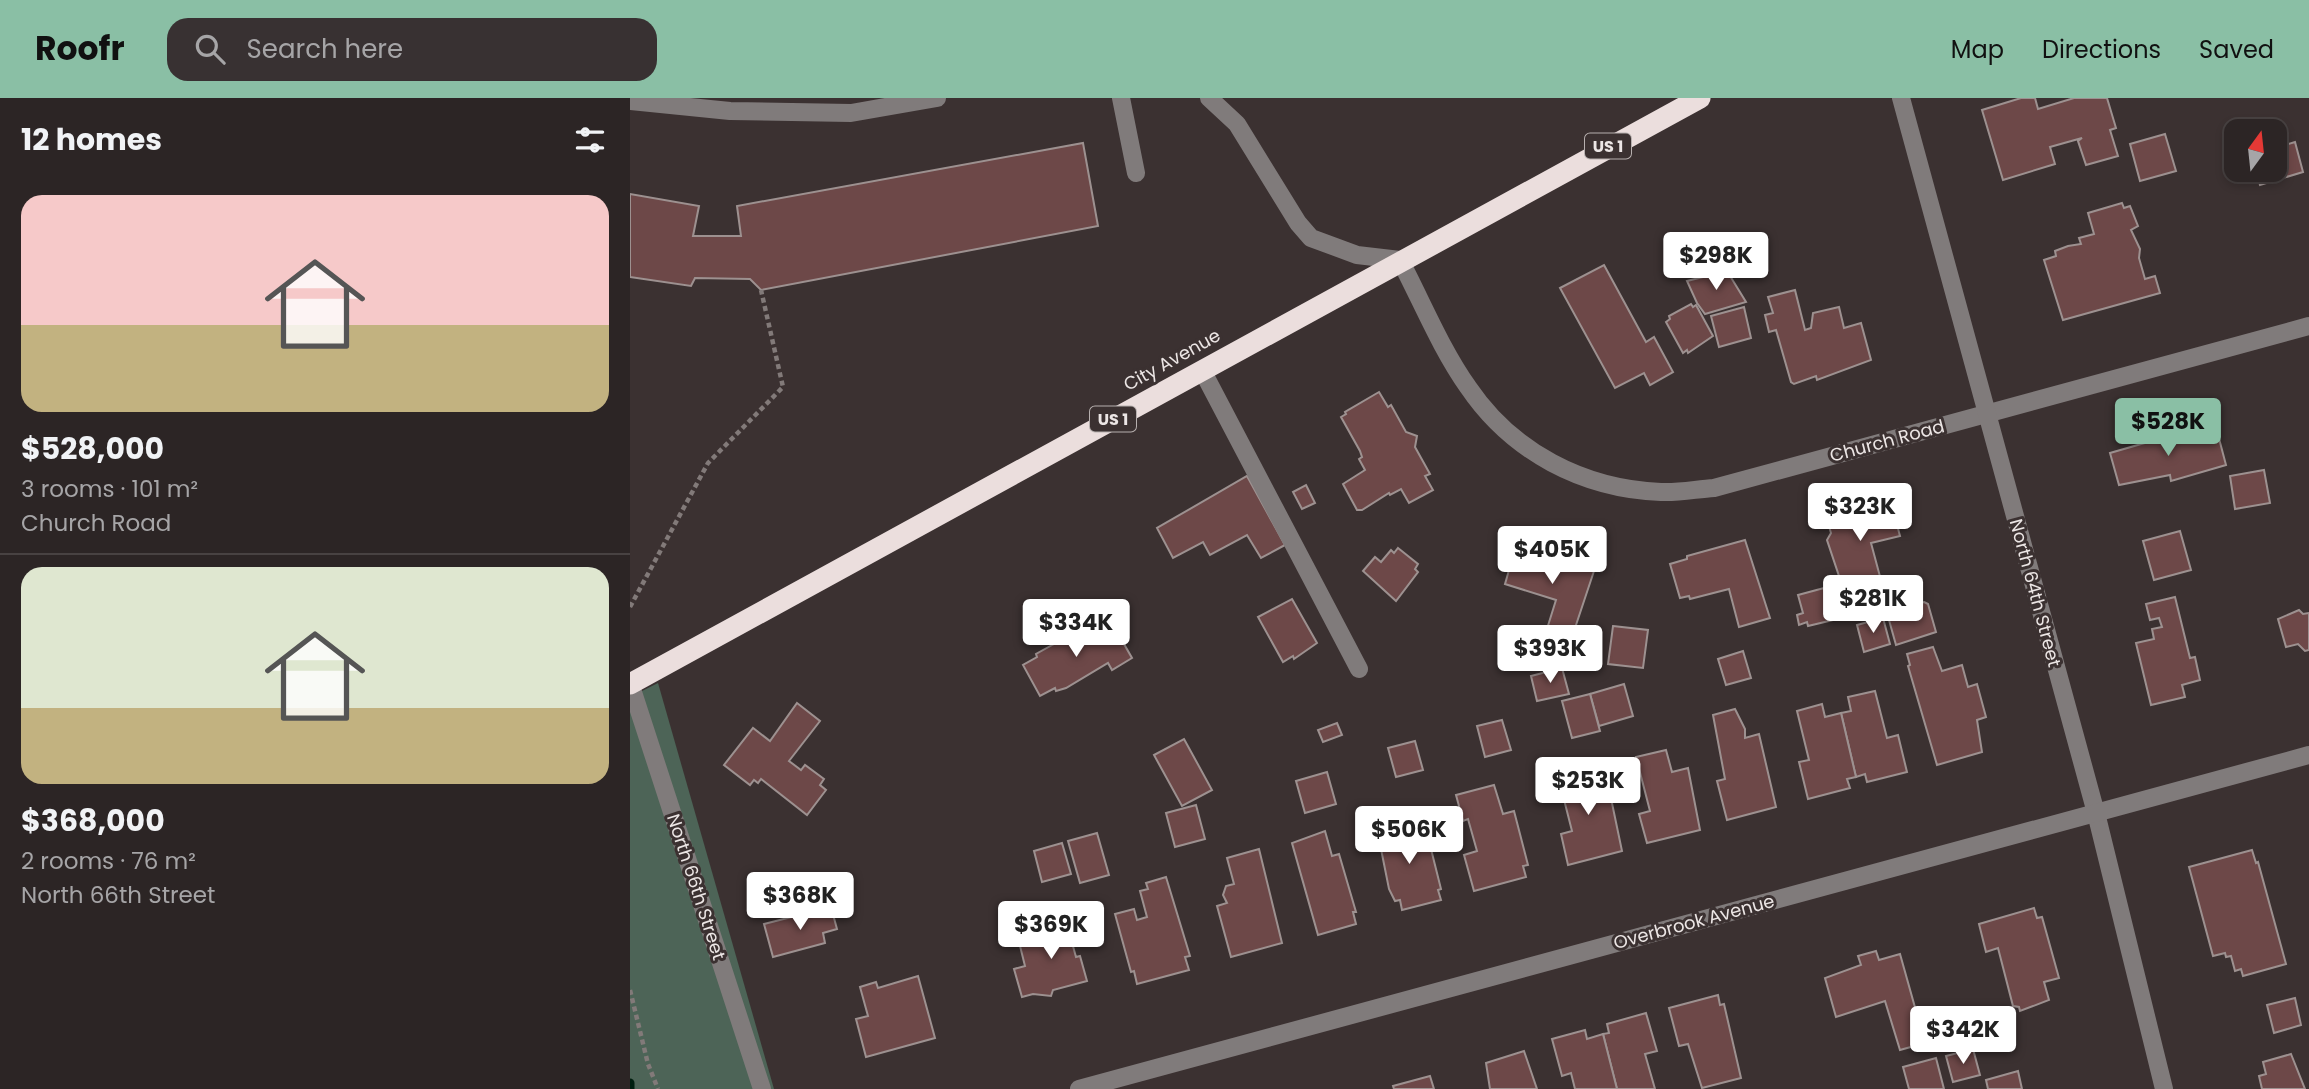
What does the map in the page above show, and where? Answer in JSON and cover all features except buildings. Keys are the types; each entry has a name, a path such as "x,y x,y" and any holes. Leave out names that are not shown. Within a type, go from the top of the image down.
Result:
{"highway":[{"name":"City Avenue","path":"630,684 1700,98"}],"street":[{"path":"630,101 730,111 851,113 937,98"},
{"path":"1121,98 1136,173"},
{"path":"1209,98 1237,124 1297,223 1311,238 1357,255 1400,260"},
{"name":"North 64th Street","path":"1900,98 2096,813 2164,1089"},
{"name":"Church Road","path":"1400,260 1467,386 1496,423 1548,463 1605,486 1662,492 1714,488 2309,326"},
{"path":"1202,370 1359,668"},
{"name":"North 66th Street","path":"630,684 762,1089"},
{"name":"Overbrook Avenue","path":"1079,1089 2309,755"}],"path":[{"path":"630,607 708,463 783,387 761,290"},
{"path":"630,989 648,1064 658,1089"}],"green space":[{"path":"658,683 774,1089 630,1089 630,697"}],"waterway":[{"path":"630,1083 630,1089"}]}
